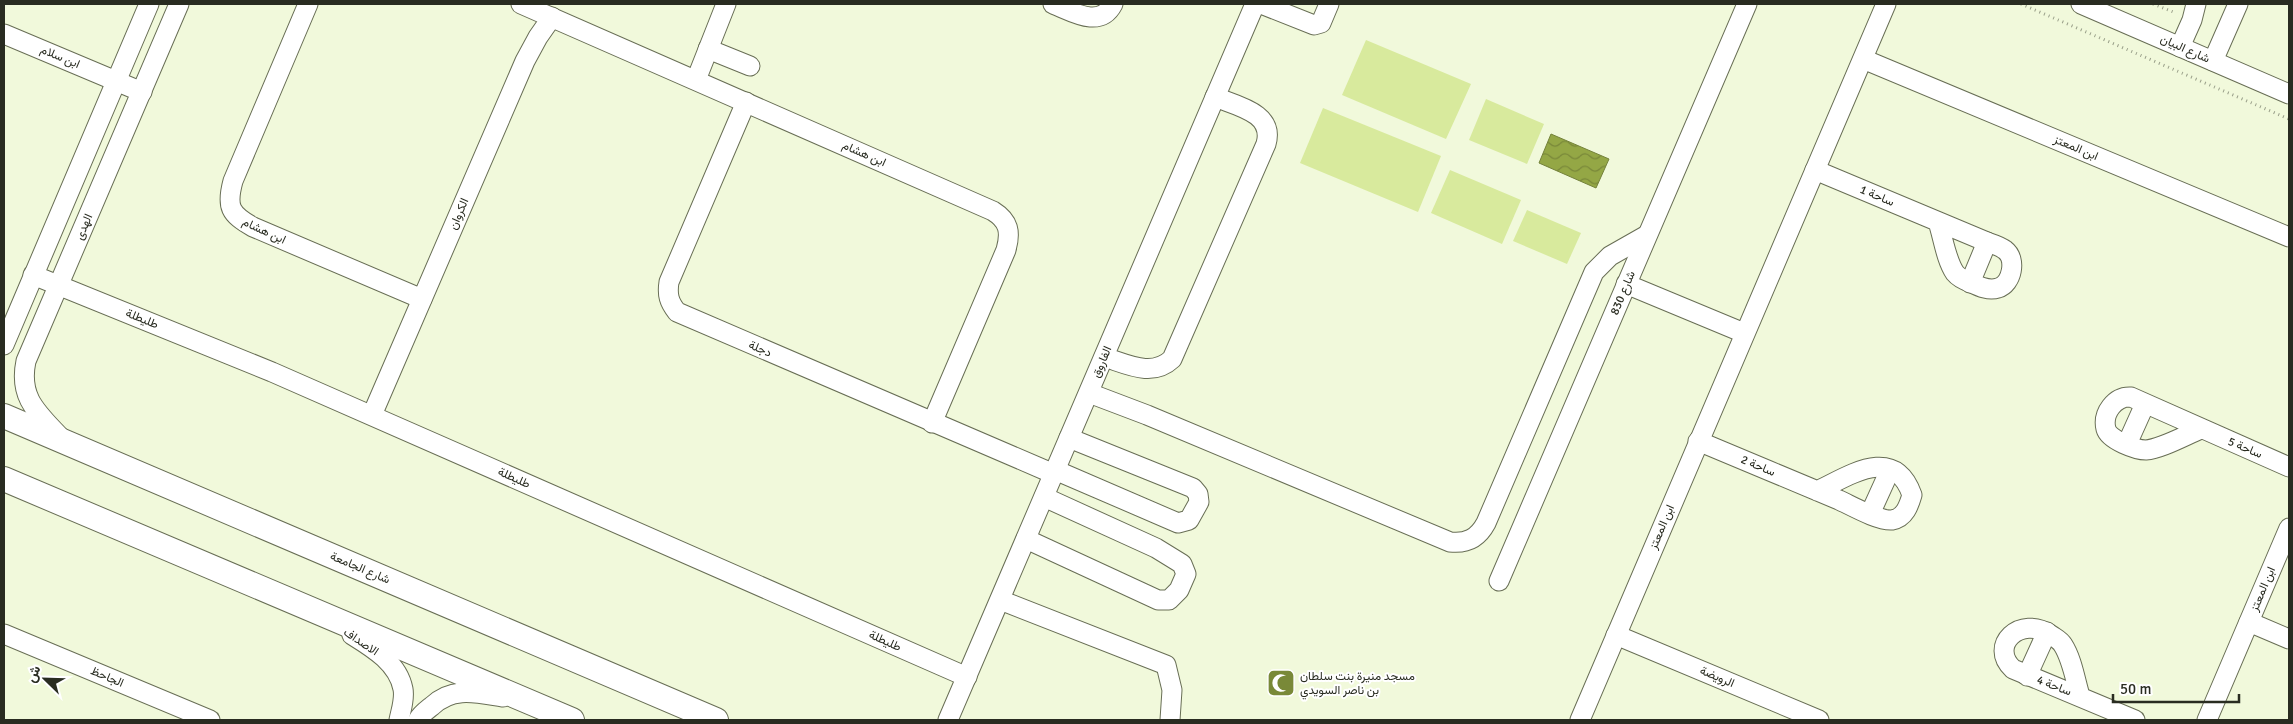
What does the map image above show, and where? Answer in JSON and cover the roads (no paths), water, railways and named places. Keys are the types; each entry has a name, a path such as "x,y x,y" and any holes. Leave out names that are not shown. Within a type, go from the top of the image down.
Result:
{"main road":[{"name":"شارع الجامعة","path":"4,416 716,720"},
{"path":"4,479 572,720"}],"street":[{"path":"4,344 149,4"},
{"name":"الهدى","path":"65,443 31,405 24,384 26,361 179,4"},
{"name":"ابن هشام","path":"308,4 233,182 229,198 231,209 238,219 253,227 422,299"},
{"name":"ابن هشام","path":"521,4 993,211 1006,222 1009,240 1006,250 932,423"},
{"path":"696,80 726,4"},
{"path":"1053,4 1076,14 1096,18 1104,15 1113,4"},
{"name":"الفاروق","path":"948,720 1255,4"},
{"path":"1261,4 1314,25 1321,23 1330,4"},
{"name":"شارع 830","path":"1499,582 1747,4"},
{"name":"ابن المعتز","path":"1580,720 1886,4"},
{"name":"شارع البيان","path":"2081,4 2289,94"},
{"path":"2213,62 2238,4"},
{"path":"2180,47 2194,12"},
{"name":"الكروان","path":"372,415 525,61 552,17"},
{"name":"ابن سلام","path":"5,38 142,92"},
{"path":"708,49 750,66"},
{"name":"ابن المعتز","path":"1863,58 2289,237"},
{"path":"1104,357 1147,370 1161,367 1172,359 1266,144 1267,129 1259,116 1215,97"},
{"name":"دجلة","path":"746,102 669,282 667,294 670,304 676,312 686,318 932,423 1178,523 1189,520 1198,502 1198,494 1192,488 1069,438"},
{"name":"ساحة 1","path":"1815,170 2006,250 2011,258 2010,277 1999,288 1988,290 1970,283 1955,273 1938,222"},
{"path":"1088,393 1147,415 1450,542 1468,541 1482,531 1486,523 1594,272 1610,256 1648,235"},
{"path":"1970,283 1987,242"},
{"name":"طليطلة","path":"33,275 272,372 372,415 967,677"},
{"path":"1626,284 1744,333"},
{"name":"ساحة 5","path":"2201,430 2146,450 2127,444 2108,433 2106,420 2113,404 2120,398 2131,397 2201,430 2289,467"},
{"path":"2127,444 2146,404"},
{"name":"ساحة 2","path":"1698,441 1870,514 1891,520 1904,514 1912,495 1910,488 1899,474 1890,470"},
{"path":"1817,491 1863,469 1880,466 1890,470 1870,514"},
{"path":"1026,539 1158,600 1170,600 1179,590 1186,574 1182,564 1156,548 1044,497"},
{"name":"ابن المعتز","path":"2207,720 2289,528"},
{"path":"1000,600 1166,665 1172,690 1170,720"},
{"name":"الاصداف","path":"304,606 378,651 390,665 399,676 403,690 400,720"},
{"name":"ابن المعتز","path":"2249,622 2289,639"},
{"name":"ساحة 4","path":"2080,696 2068,654 2061,642 2047,632 2024,627 2012,634 2004,649 2008,664 2027,676 2135,720"},
{"name":"ساحة 4","path":"2027,676 2047,632"},
{"name":"الجاحظ","path":"4,634 210,720"},
{"name":"الرويضة","path":"1616,634 1818,720"},
{"path":"418,720 436,702 456,692 467,691 529,702"}],"water":[{"path":"1551,134 1609,159 1596,188 1539,163"}],"place":[{"name":"مسجد منيرة بنت سلطان بن ناصر السويدي","path":"1281,683"}]}
